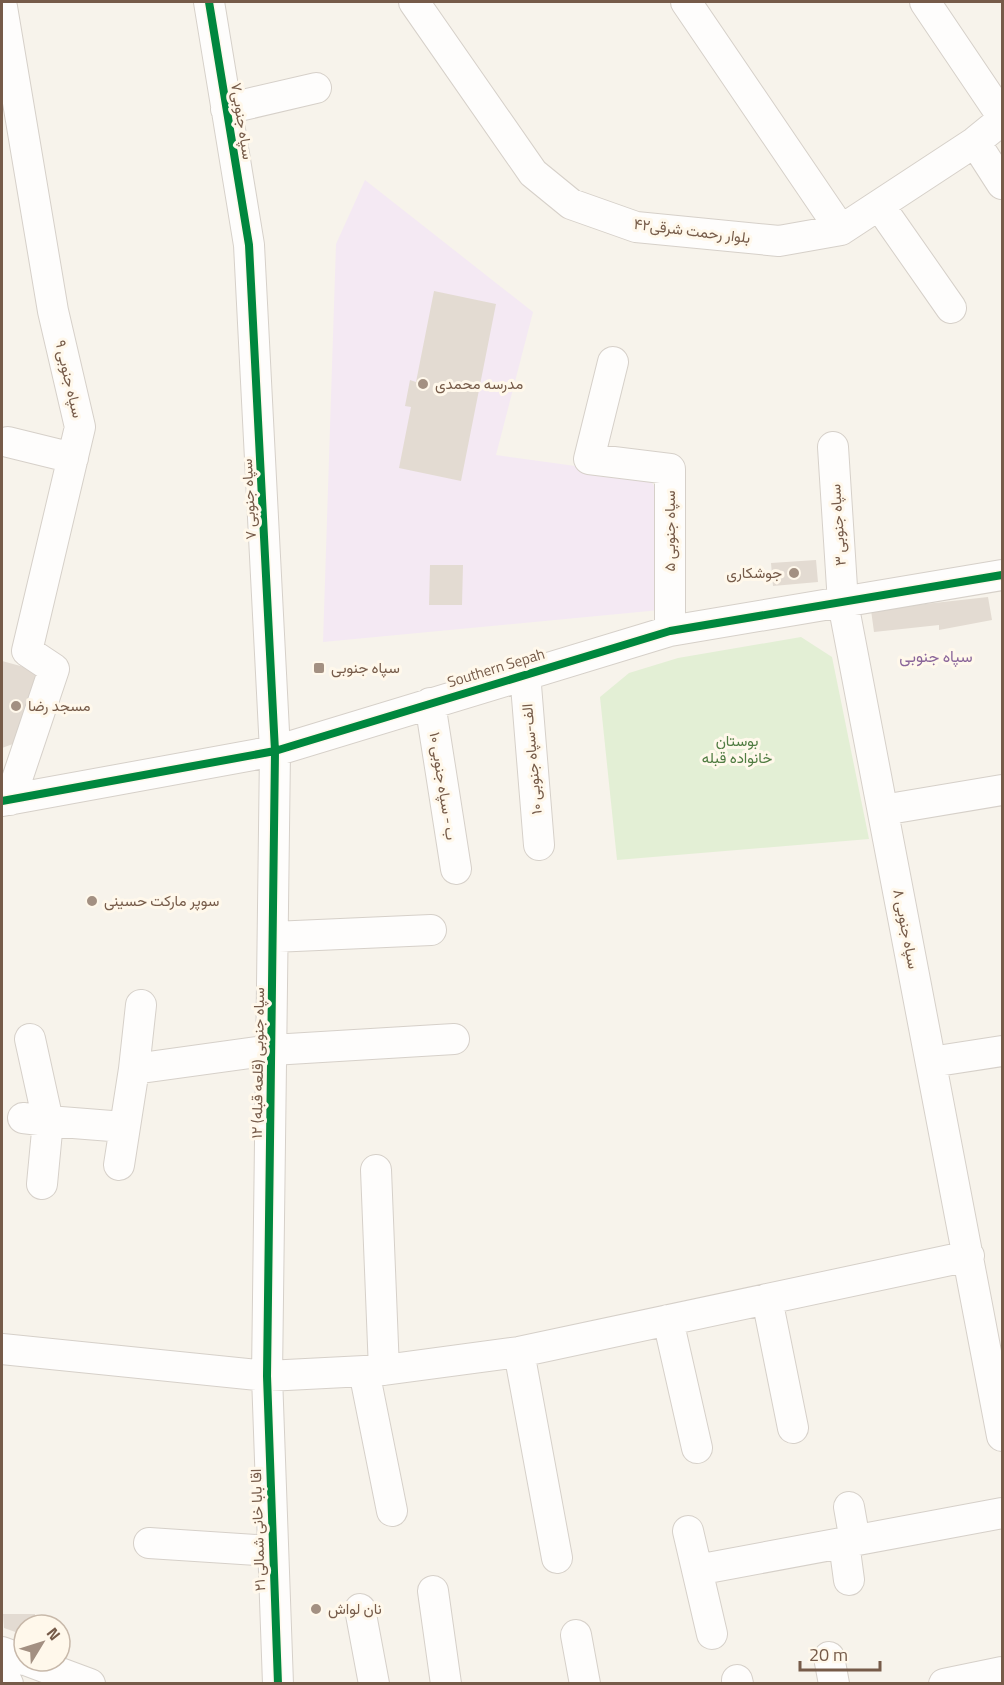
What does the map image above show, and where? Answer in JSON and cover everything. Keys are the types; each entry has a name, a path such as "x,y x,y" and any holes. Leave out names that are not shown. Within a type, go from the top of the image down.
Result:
{"street":[{"name":"سپاه جنوبی۷","path":"209,2 249,245"},
{"name":"بلوار رحمت شرقی۴۲","path":"414,2 533,173 571,204 636,227 779,241 841,230 975,142 1002,118"},
{"path":"686,2 841,230"},
{"path":"925,2 1002,118"},
{"name":"۹ سپاه جنوبی","path":"2,7 53,311 80,427 27,651 54,669 6,800"},
{"path":"226,109 316,88"},
{"path":"975,142 1002,184"},
{"path":"879,205 951,308"},
{"name":"۷ سپاه جنوبی","path":"249,245 275,751"},
{"name":"۵ سپاه جنوبی","path":"614,362 589,459 670,469 670,630"},
{"path":"8,442 73,458"},
{"name":"۳ سپاه جنوبی","path":"833,447 843,603"},
{"name":"Southern Sepah","path":"6,800 275,751 670,630 1002,579"},
{"name":"۸ سپاه جنوبی","path":"843,603 969,1256 990,1295 1002,1436"},
{"name":"۱۰ الف-سپاه جنوبی","path":"525,673 539,845"},
{"name":"۱۰ ب - سپاه جنوبی","path":"430,703 456,869"},
{"name":"۱۲ سپاه جنوبی (قلعه قبله)","path":"267,1376 275,751"},
{"path":"883,810 1002,790"},
{"path":"273,937 431,930"},
{"path":"119,1165 141,1005"},
{"path":"30,1039 42,1184"},
{"path":"134,1069 272,1050 454,1039"},
{"path":"931,1062 1002,1051"},
{"path":"35,1120 124,1127"},
{"path":"376,1170 374,1370 392,1511"},
{"path":"2,1349 267,1376 374,1370 519,1352 969,1256"},
{"path":"767,1299 793,1428"},
{"path":"668,1320 698,1448"},
{"path":"519,1352 557,1558"},
{"name":"۲۱ اقا بابا خانی شمالی","path":"267,1376 278,1683"},
{"path":"849,1507 849,1580"},
{"path":"697,1570 1002,1513"},
{"path":"688,1531 711,1634"},
{"path":"148,1543 272,1551"},
{"path":"433,1591 446,1683"},
{"path":"360,1609 374,1683"},
{"path":"576,1635 585,1683"},
{"path":"944,1683 1002,1672"},
{"path":"2,1673 8,1683"},
{"path":"62,1673 90,1683"}],"shaded area":[{"name":"مدرسه محمدی","path":"365,180 533,312 496,455 641,475 651,481 659,494 660,610 323,642 336,244"}],"green space":[{"name":"بوستان خانواده قبله","path":"801,637 832,657 869,839 617,860 600,697 629,673 678,658"}],"building":[{"path":"434,291 496,304 461,481 399,468 411,407 405,406 410,380 416,382"},
{"name":"جوشکاری","path":"816,560 818,582 773,586 771,563"},
{"path":"430,565 463,565 462,605 429,605"},
{"path":"988,597 992,620 939,630 939,625 874,632 871,610"},
{"name":"مسجد رضا","path":"2,661 39,671 21,741 2,748"},
{"path":"3,1614 12,1614 12,1631 4,1628"}],"cycle path":[{"path":"209,2 249,245 275,751 267,1376 278,1684"},
{"path":"2,801 275,751 670,631 1002,575"}],"place":[{"name":"مدرسه محمدی","path":"423,384"},
{"name":"جوشکاری","path":"794,573"},
{"name":"سپاه جنوبی","path":"319,668"},
{"name":"مسجد رضا","path":"16,706"},
{"name":"سوپر مارکت حسینی","path":"92,901"},
{"name":"نان لواش","path":"316,1609"}],"district":[{"name":"سپاه جنوبی","path":"936,656"}]}
